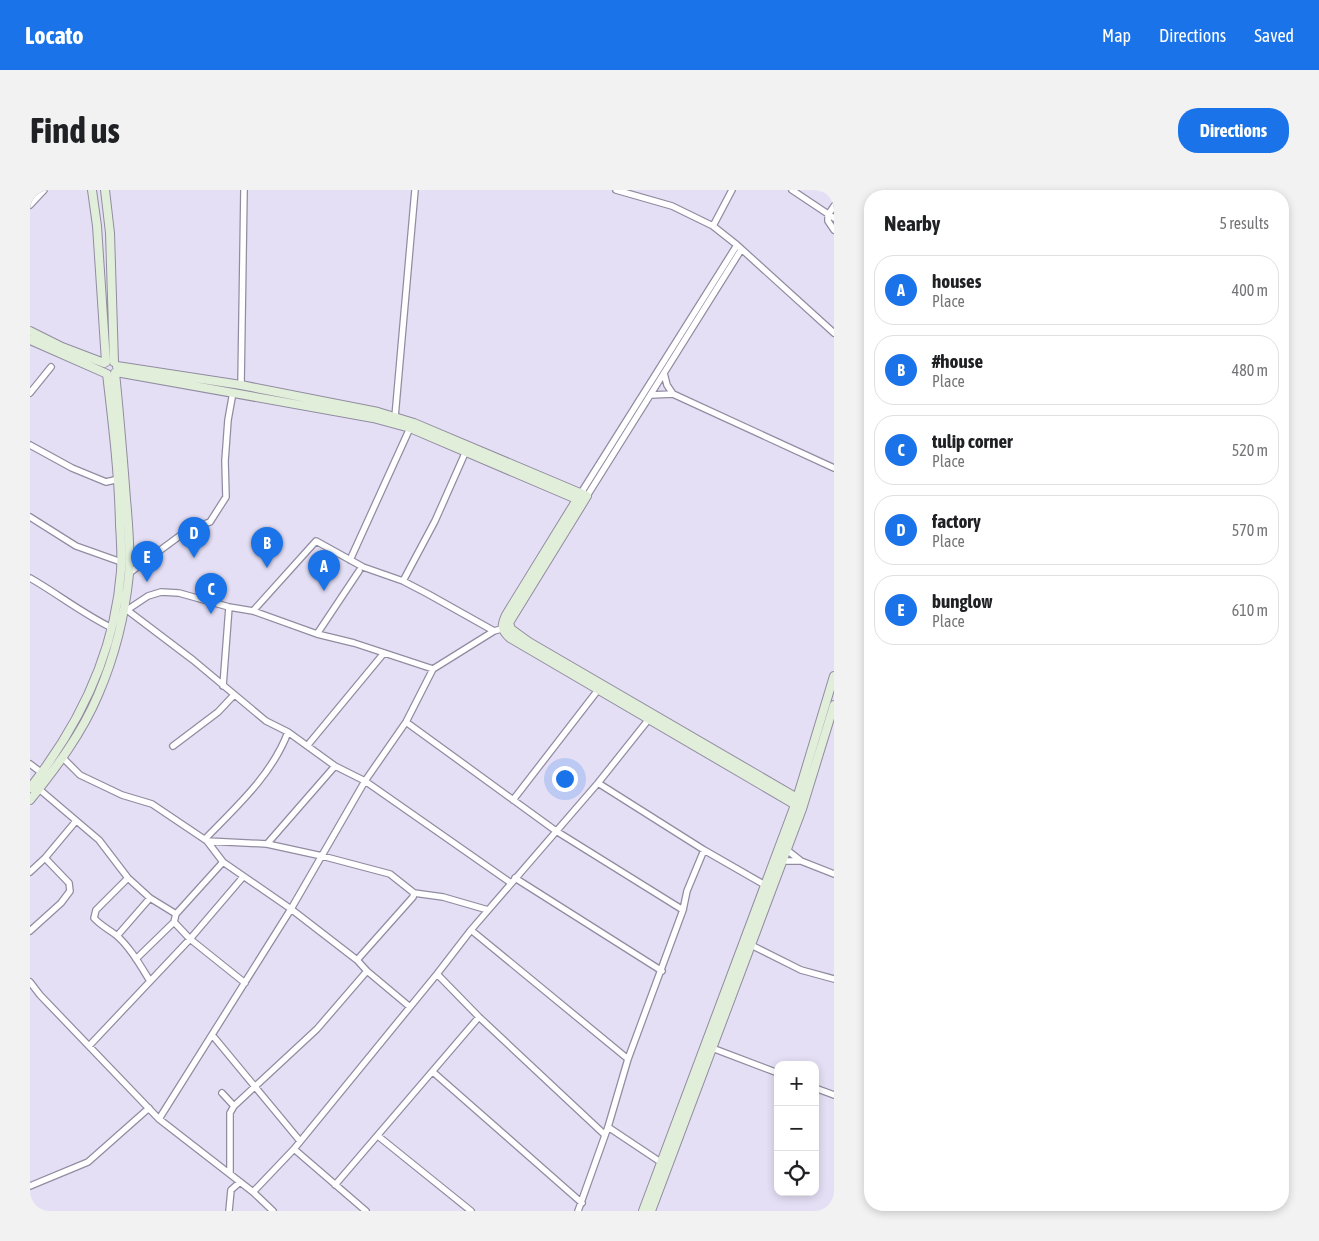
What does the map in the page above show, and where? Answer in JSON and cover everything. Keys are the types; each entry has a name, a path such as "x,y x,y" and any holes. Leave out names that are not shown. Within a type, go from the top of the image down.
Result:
{"main road":[{"path":"30,800 42,773 81,712 100,669 112,628 121,562 119,479 106,374 103,368 105,363 97,226 92,190"},
{"path":"34,789 62,757 98,696 125,609 128,574 127,514 116,368 110,233 105,190"},
{"path":"30,331 62,347 105,363 110,360 116,368 373,418 410,428 582,498"},
{"path":"30,340 106,374 113,374 116,368"},
{"path":"116,368 241,385 378,412 414,423 582,498"},
{"path":"502,629 506,615 582,498"},
{"path":"502,629 510,638 598,690 635,707 649,719 800,804"},
{"path":"502,629 514,632 635,707 800,804"},
{"path":"651,1211 787,850 834,676"},
{"path":"644,1211 765,885 800,804 834,705"}],"street":[{"path":"30,205 44,190"},
{"path":"241,385 244,190"},
{"path":"395,417 415,190"},
{"path":"616,190 672,206 713,226 834,333"},
{"path":"713,226 732,190"},
{"path":"792,190 831,217"},
{"path":"834,206 829,224 834,230"},
{"path":"582,498 651,395 739,247"},
{"path":"582,498 739,247"},
{"path":"30,393 51,366"},
{"path":"664,373 667,385 673,394"},
{"path":"128,574 189,529 210,522 226,497 225,461 228,420 233,392"},
{"path":"651,395 673,394 834,468"},
{"path":"350,560 410,428"},
{"path":"30,445 72,468 106,482 119,479"},
{"path":"403,581 435,521 466,452"},
{"path":"30,517 76,546 121,562"},
{"path":"253,611 314,542 319,541 363,567 403,581 502,629"},
{"path":"317,634 359,571"},
{"path":"30,578 58,594 88,616 112,628"},
{"path":"433,669 354,643 317,634 253,611 229,607 179,593 161,592 148,596 125,609 192,660 266,721 288,732 335,766 364,781 513,881 662,971"},
{"path":"223,686 229,607"},
{"path":"159,1119 292,908 364,781 406,722 433,669 502,629"},
{"path":"307,746 384,653"},
{"path":"513,800 598,690"},
{"path":"173,746 218,712 234,695"},
{"path":"253,1192 294,1149 471,930 598,783 649,719"},
{"path":"406,722 556,831 683,910"},
{"path":"206,840 253,790 283,747 288,732"},
{"path":"62,757 80,775 122,795 152,804 206,840 223,862 292,908 357,960 367,971 410,1007"},
{"path":"30,764 42,773"},
{"path":"267,844 335,766"},
{"path":"598,783 704,850 765,885"},
{"path":"34,789 99,840 128,878 150,898 176,914"},
{"path":"30,872 45,858 76,821"},
{"path":"206,840 267,844 322,856 390,874 414,893 444,897 488,910"},
{"path":"578,1211 608,1127 628,1059 662,971 683,910 687,891 704,850"},
{"path":"787,850 801,861 834,874"},
{"path":"30,931 61,903 70,891 69,883 45,858"},
{"path":"782,861 801,861"},
{"path":"136,958 174,922 176,914 223,862"},
{"path":"89,1046 190,939 243,877"},
{"path":"128,878 96,910 94,918 117,936 136,958 150,980"},
{"path":"357,960 413,897 414,893"},
{"path":"117,936 150,898"},
{"path":"174,922 190,939 246,983"},
{"path":"471,930 628,1059"},
{"path":"751,945 801,970 834,980"},
{"path":"230,1174 230,1113 234,1106 317,1029 367,971"},
{"path":"437,974 479,1017 605,1135"},
{"path":"30,982 40,995 159,1119 253,1192 273,1211"},
{"path":"335,1185 479,1017"},
{"path":"213,1036 300,1141"},
{"path":"712,1048 774,1071"},
{"path":"433,1072 582,1203"},
{"path":"819,1089 834,1095"},
{"path":"222,1093 234,1106"},
{"path":"30,1186 88,1162 148,1108"},
{"path":"608,1127 662,1163"},
{"path":"378,1136 471,1211"},
{"path":"294,1149 366,1211"},
{"path":"229,1211 230,1190 240,1182"}],"place":[{"name":"factory","path":"194,558"},
{"name":"#house","path":"267,568"},
{"name":"bunglow","path":"147,582"},
{"name":"houses","path":"324,591"},
{"name":"tulip corner","path":"211,614"}]}
